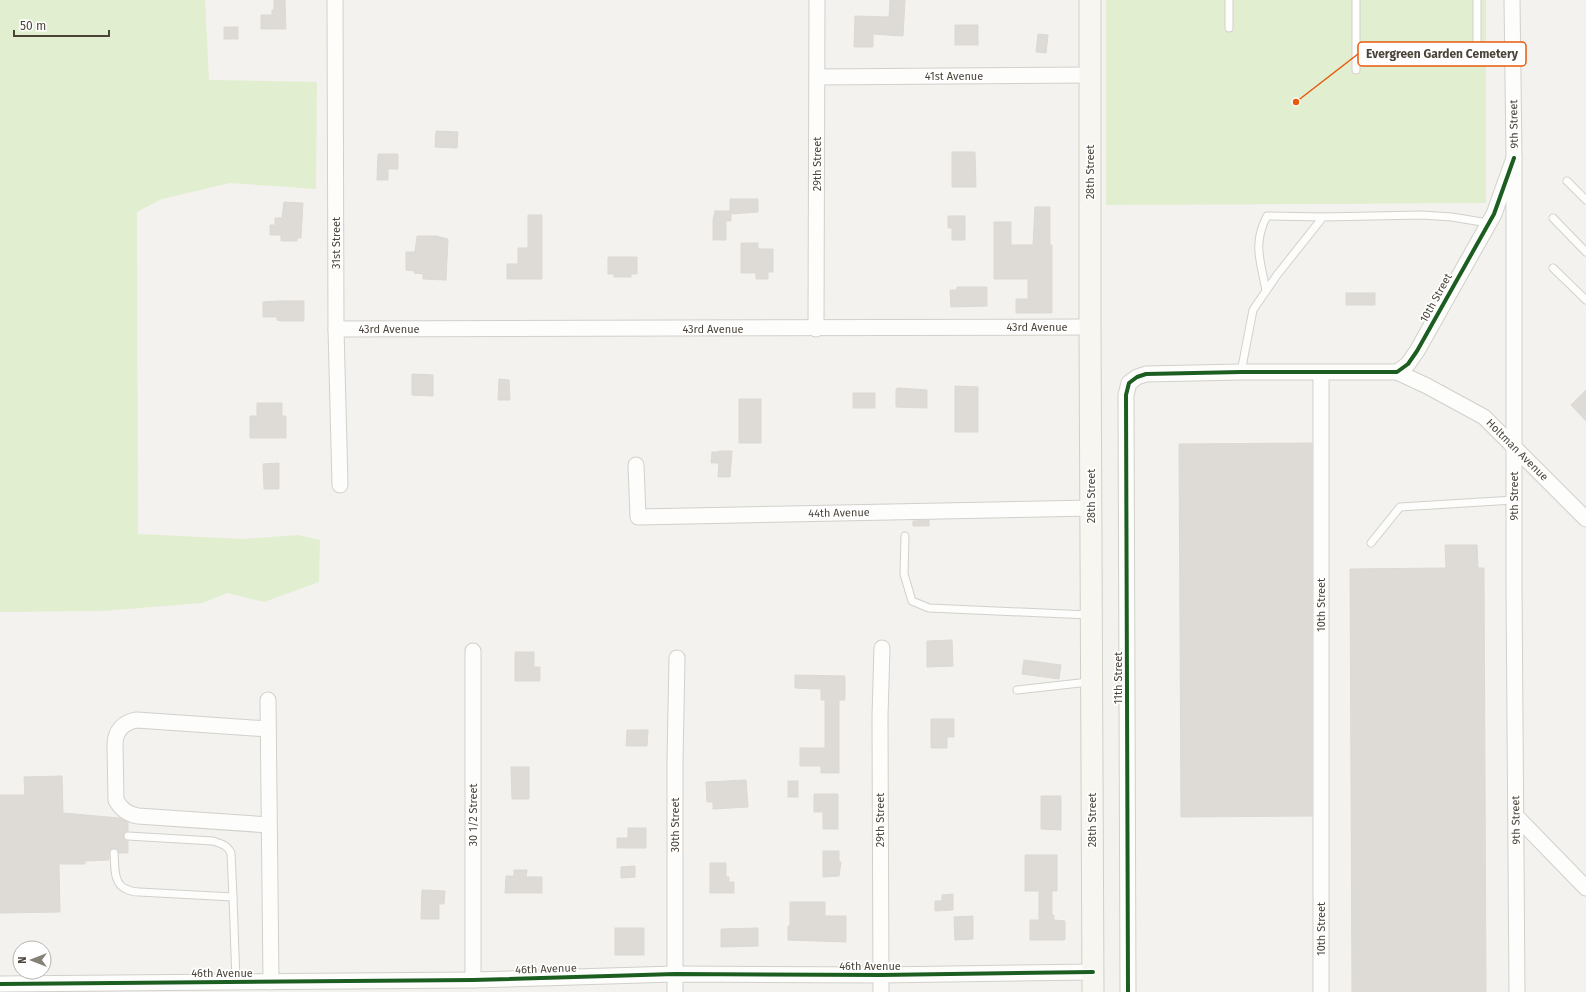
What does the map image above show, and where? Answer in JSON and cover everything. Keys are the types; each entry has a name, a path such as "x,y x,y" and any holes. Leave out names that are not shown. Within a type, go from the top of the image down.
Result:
{"main road":[{"name":"28th Street","path":"1090,0 1093,982"}],"street":[{"name":"31st Street","path":"335,0 336,329 340,485"},
{"name":"29th Street","path":"816,329 818,0"},
{"name":"9th Street","path":"1512,0 1518,992"},
{"name":"41st Avenue","path":"818,77 1091,75"},
{"name":"10th Street","path":"1397,372 1408,364 1417,351 1494,214 1514,158"},
{"name":"43rd Avenue","path":"336,329 816,329 1090,327"},
{"path":"1241,372 1397,372"},
{"name":"11th Street","path":"1128,992 1126,395 1129,383 1137,377 1146,374 1241,372"},
{"name":"Holtman Avenue","path":"1397,372 1484,417 1586,519"},
{"name":"10th Street","path":"1321,373 1321,992"},
{"name":"44th Avenue","path":"636,465 638,517 1091,508"},
{"name":"29th Street","path":"881,992 880,716 882,648"},
{"name":"30 1/2 Street","path":"472,980 473,650"},
{"name":"30th Street","path":"675,992 675,761 677,658"},
{"path":"268,700 271,982"},
{"path":"268,729 137,720 128,722 121,727 115,738 115,745 116,796 120,807 128,812 138,816 269,825"},
{"path":"1516,816 1586,888"},
{"name":"46th Avenue","path":"0,984 472,980 675,974 881,975 1093,982"}],"lane":[{"path":"1229,0 1229,28"},
{"path":"1356,0 1356,70"},
{"path":"1477,0 1477,52"},
{"path":"1567,181 1586,200"},
{"path":"1266,291 1258,246 1261,229 1267,216 1323,217 1422,215 1452,217 1488,223"},
{"path":"1241,372 1252,310 1323,217"},
{"path":"1553,218 1586,252"},
{"path":"1553,268 1586,300"},
{"path":"1371,543 1400,507 1514,500"},
{"path":"906,536 904,574 912,601 929,608 1091,615"},
{"path":"1017,690 1092,682"},
{"path":"128,836 213,841 224,844 228,847 231,853 236,982"},
{"path":"114,853 117,880 125,889 139,892 233,897"}],"green space":[{"path":"0,0 205,0 209,80 317,82 316,189 230,183 162,199 137,212 138,534 243,539 298,535 320,540 319,582 264,602 227,593 203,603 102,611 0,612"},
{"path":"1106,0 1486,0 1486,203 1106,205"}],"building":[{"path":"274,0 285,0 286,29 261,29 261,15 272,15 272,10 274,10"},
{"path":"890,0 905,0 903,36 873,34 873,47 854,47 855,16 889,17"},
{"path":"955,25 978,25 978,45 955,45"},
{"path":"224,27 238,27 238,39 224,39"},
{"path":"1038,34 1048,35 1046,53 1036,52"},
{"path":"436,131 458,132 457,148 435,147"},
{"path":"952,152 975,152 976,187 952,187"},
{"path":"378,154 398,154 398,169 388,169 388,180 377,180"},
{"path":"730,199 758,199 758,212 731,214 731,221 726,221 726,240 713,240 713,220 715,211 730,211"},
{"path":"284,202 303,203 301,238 297,238 297,241 281,241 281,235 270,235 270,225 275,225 275,218 282,218"},
{"path":"1035,207 1050,207 1050,245 1052,245 1052,313 1016,313 1016,299 1028,299 1028,279 994,279 994,222 1011,222 1011,245 1033,245"},
{"path":"528,215 542,215 542,279 507,279 507,264 518,264 518,248 528,248"},
{"path":"948,216 965,216 965,240 952,240 952,228 948,228"},
{"path":"417,236 436,236 448,239 446,280 423,279 423,274 406,270 406,252 415,252"},
{"path":"741,243 758,243 758,249 773,249 773,272 768,272 768,279 756,279 756,273 741,273"},
{"path":"608,257 637,257 637,274 631,274 631,277 614,277 614,274 608,274"},
{"path":"957,287 987,287 987,306 951,307 950,290 957,290"},
{"path":"1346,293 1375,293 1375,305 1346,305"},
{"path":"304,301 304,321 282,321 277,320 277,317 263,317 263,302"},
{"path":"412,374 433,375 433,396 412,395"},
{"path":"499,379 509,380 510,400 498,400"},
{"path":"955,386 978,387 978,432 955,432"},
{"path":"896,389 927,390 927,408 896,407"},
{"path":"1586,390 1586,421 1571,405"},
{"path":"853,393 875,393 875,408 853,408"},
{"path":"739,399 761,399 761,443 739,443"},
{"path":"257,403 282,403 282,416 286,416 286,438 250,438 250,416 257,416"},
{"path":"1312,443 1312,816 1181,817 1179,444"},
{"path":"732,451 730,477 718,477 719,463 711,463 712,452"},
{"path":"279,463 279,489 264,489 263,464"},
{"path":"929,520 929,526 913,526 913,521"},
{"path":"1445,545 1477,545 1478,568 1484,568 1486,992 1352,992 1350,569 1446,568"},
{"path":"952,640 953,666 927,667 927,641"},
{"path":"515,652 534,652 534,667 540,667 540,681 515,681"},
{"path":"1024,660 1061,665 1059,679 1022,674"},
{"path":"795,675 845,676 845,700 839,700 839,773 821,773 821,766 800,766 800,748 825,748 825,700 821,700 821,689 795,688"},
{"path":"931,719 954,719 954,737 947,737 947,748 931,748"},
{"path":"627,730 648,730 647,746 626,746"},
{"path":"511,767 529,767 529,799 512,799"},
{"path":"62,776 63,813 119,818 128,822 128,831 124,833 123,836 125,840 128,841 128,853 119,853 118,850 113,848 109,851 109,860 85,861 85,864 59,864 60,912 0,913 0,795 25,795 24,777"},
{"path":"746,780 748,807 713,809 713,802 707,802 706,782"},
{"path":"788,781 798,781 798,797 788,797"},
{"path":"814,794 838,794 838,829 823,829 823,812 814,812"},
{"path":"1041,796 1061,796 1061,830 1041,829"},
{"path":"628,828 646,828 646,848 617,848 617,838 628,838"},
{"path":"823,851 839,851 839,862 841,862 839,876 823,877"},
{"path":"1025,855 1057,855 1057,891 1052,891 1052,915 1054,915 1054,920 1065,921 1064,940 1030,940 1030,920 1039,920 1039,891 1025,891"},
{"path":"710,863 726,863 726,877 729,877 729,882 734,882 734,893 710,893"},
{"path":"635,866 635,877 621,878 621,867"},
{"path":"514,870 527,870 526,877 542,877 542,893 505,893 506,876 514,876"},
{"path":"422,890 445,891 444,904 439,904 439,919 421,919"},
{"path":"953,894 953,910 935,911 935,901 942,901 942,895"},
{"path":"790,902 825,902 825,916 846,916 846,942 788,940 788,926 790,926"},
{"path":"973,916 973,939 955,940 954,917"},
{"path":"615,928 644,928 644,955 615,955"},
{"path":"758,928 758,946 721,947 721,929"}],"cycle path":[{"path":"1128,992 1126,395 1129,383 1137,377 1146,374 1241,372 1397,372 1408,364 1417,351 1494,214 1514,158"},
{"path":"0,984 473,980 675,974 881,975 1093,972"}],"place":[{"name":"Evergreen Garden Cemetery","path":"1296,102"}]}
